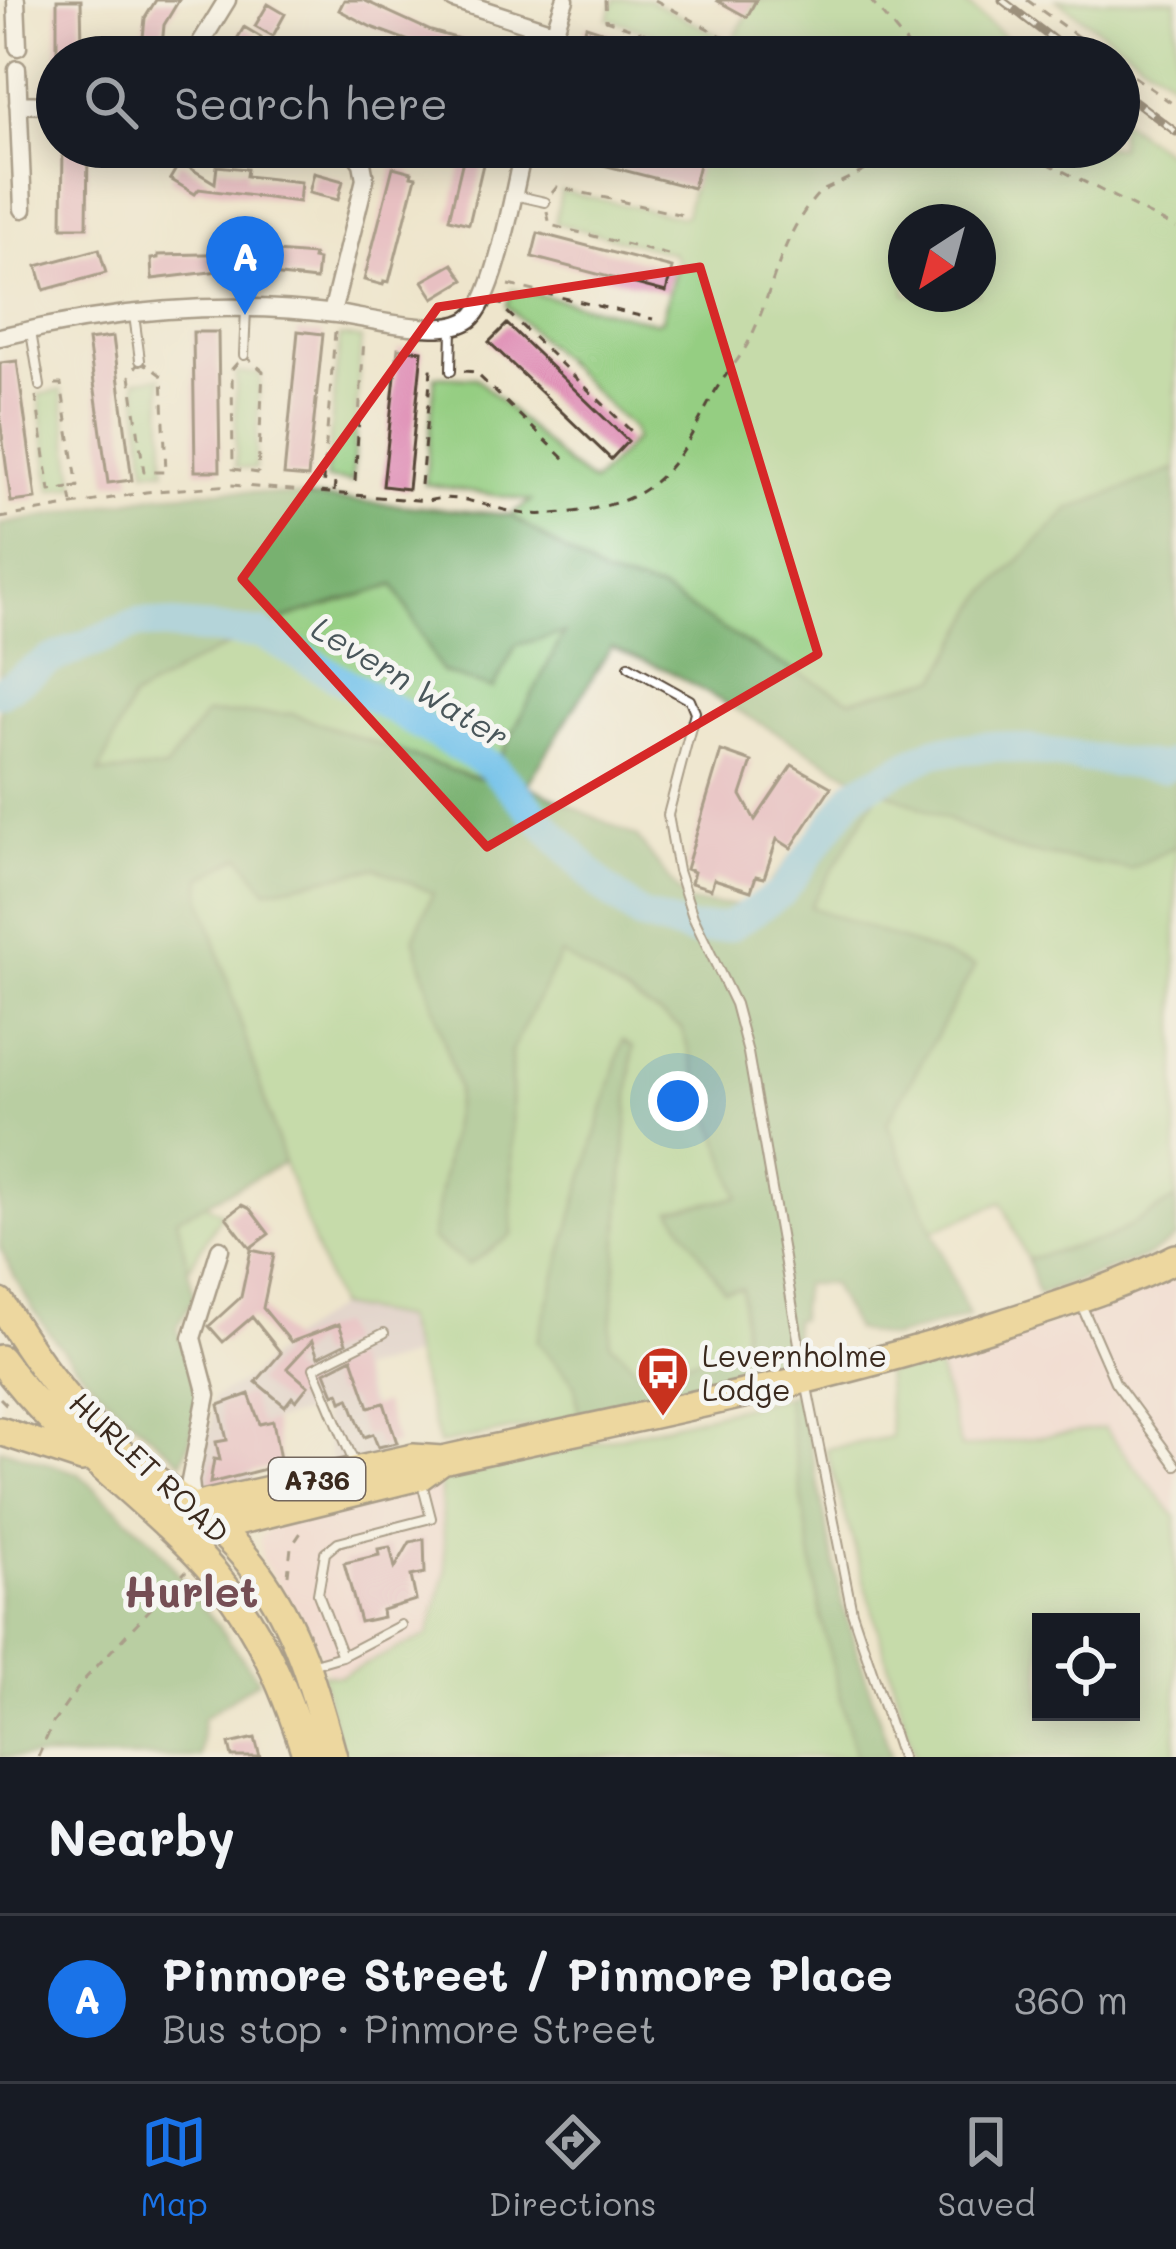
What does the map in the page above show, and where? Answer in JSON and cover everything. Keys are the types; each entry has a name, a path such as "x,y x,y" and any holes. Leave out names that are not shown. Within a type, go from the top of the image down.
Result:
{"main road":[{"name":"A736","path":"204,1515 805,1379 946,1342 1078,1299 1176,1258"},
{"name":"HURLET ROAD","path":"10,1324 71,1404 128,1458 204,1515 256,1570 278,1602 307,1666 333,1757"},
{"path":"0,1359 10,1324"},
{"name":"HURLET ROAD","path":"0,1359 41,1410 96,1465 183,1540 249,1620 279,1676 307,1757"},
{"path":"0,1431 59,1448 96,1465"},
{"name":"A736","path":"204,1515 316,1501 361,1480"},
{"path":"183,1540 204,1515"}],"street":[{"path":"205,36 226,0"},
{"path":"454,0 553,32"},
{"path":"552,36 565,0"},
{"path":"11,4 18,47"},
{"path":"17,69 23,209"},
{"path":"18,104 36,104"},
{"path":"0,173 20,168"},
{"path":"334,314 365,178 363,168"},
{"path":"0,337 134,314 246,308 452,327 476,313 490,289 519,168"},
{"path":"204,1515 190,1481 207,1395 192,1338 220,1249"}],"lane":[{"path":"513,195 545,202"},
{"path":"244,356 246,308"},
{"path":"134,314 140,360"},
{"path":"452,327 452,371"},
{"path":"31,330 40,386"},
{"path":"628,666 690,700 694,712 668,815 678,872 708,952 735,1004 748,1053 852,1612 901,1757"},
{"path":"1078,1299 1115,1382 1176,1465"},
{"path":"361,1480 314,1368 384,1333"},
{"path":"342,1656 319,1594 325,1553 338,1542 431,1518 425,1465"},
{"path":"279,1676 342,1656 401,1625"}],"path":[{"path":"604,0 606,20 652,36"},
{"path":"655,0 722,36"},
{"path":"870,0 900,36"},
{"path":"1027,0 1077,36"},
{"path":"1140,81 1176,106"},
{"path":"0,518 146,492 245,486 428,501 443,496 527,514 599,507 644,490 687,445 712,396 748,344 790,232 809,204 869,168"},
{"path":"1057,168 1176,228"},
{"path":"671,256 550,225 545,202 557,187 682,215"},
{"path":"631,431 501,306 506,285 653,319"},
{"path":"334,314 323,481 335,484 334,494"},
{"path":"355,481 366,318"},
{"path":"244,356 263,371 258,472 233,469 232,369 244,356"},
{"path":"140,360 162,376 166,472 144,472 130,376 140,360"},
{"path":"421,485 431,370 475,372 568,464"},
{"path":"62,384 78,487 50,491 35,391 40,386 62,384"},
{"path":"245,486 246,471"},
{"path":"69,488 72,505"},
{"path":"289,1585 291,1547 317,1514 316,1501"},
{"path":"38,1757 53,1723 183,1540"}],"highlighted area":[{"path":"700,267 818,654 487,847 242,579 438,307"}],"shaded area":[{"path":"1176,1279 1176,1517 1104,1428 960,1449 938,1367"},
{"path":"337,1306 403,1318 413,1356 358,1371 391,1455 333,1468 320,1410 238,1429 255,1484 215,1487 196,1478 213,1398 248,1378 289,1339"},
{"path":"440,1481 446,1572 428,1636 340,1676 328,1675 306,1624 262,1560 260,1537 270,1527"}],"green space":[{"path":"615,0 649,0 719,36 659,36 608,18"},
{"path":"756,0 961,0 1004,36 735,36"},
{"path":"1057,0 1176,0 1176,84 1140,59 1140,36 1108,36"},
{"path":"1140,134 1176,159 1176,469 1070,509 984,596 938,678 850,700 761,653 660,590 603,576 510,515 531,501 425,484 435,376 476,378 593,483 635,439 632,429 507,306 512,289 656,322 662,319 678,259 673,253 555,223 561,191 681,217 686,214 697,168 1140,168"},
{"path":"340,336 361,339 352,482 326,479"},
{"path":"236,373 260,374 255,469 236,467"},
{"path":"161,377 165,470 146,470 136,380"},
{"path":"61,390 76,486 51,490 39,395"},
{"path":"1176,469 1176,846 1130,869 1015,850 881,789 810,907 975,966 887,1123 969,1316 891,1338 855,1330 831,1284 803,1284 799,1319 793,1320 795,1363 579,1417 575,1384 537,1341 623,1040 633,1047 610,1343 642,1373 743,1346 742,1288 724,1290 672,1210 739,1197 681,1028 561,954 511,1051 512,1235 468,1265 432,1239 458,1089 414,937 433,893 376,868 266,890 241,856 202,878 201,895 284,1163 177,1218 194,1296 177,1328 194,1381 197,1409 182,1462 77,1367 36,1314 0,1247 0,525 158,495 228,490 510,515 603,576 660,590 761,653 850,700 938,678 984,596 1070,509","holes":["394,585 442,672 493,689 516,645 564,633 489,779 468,776 293,714 206,714 165,769 99,773 132,699 196,661 289,617","611,647 667,670 854,777 752,906 687,903 637,837 527,785"]},
{"path":"395,585 442,672 494,688 516,645 565,632 489,780 292,714 206,714 165,769 98,773 132,699 196,661 289,617"},
{"path":"880,789 1015,850 1130,869 1176,846 1176,1199 1109,1238 1027,1259 1002,1202 933,1231 886,1123 974,966 809,908"},
{"path":"241,856 266,890 376,868 433,893 414,937 458,1089 432,1239 512,1235 511,1051 561,953 681,1028 740,1197 673,1211 742,1288 743,1347 641,1374 610,1343 633,1047 575,1384 579,1417 439,1444 403,1318 337,1306 284,1163 201,895 201,878"},
{"path":"1176,1199 1176,1238 1150,1255 1038,1295 1027,1259 1109,1238"},
{"path":"205,1203 222,1213 188,1270 177,1218"},
{"path":"938,1367 961,1448 1104,1428 1176,1517 1176,1757 915,1757 826,1449 891,1437 885,1372"},
{"path":"799,1390 843,1607 892,1757 856,1757 822,1623 786,1396"},
{"path":"786,1396 822,1623 856,1757 341,1757 321,1674 340,1676 428,1635 446,1572 440,1481"},
{"path":"0,1448 78,1473 154,1542 259,1680 203,1718 200,1757 0,1757"}],"building":[{"path":"57,0 81,0 82,36 57,36"},
{"path":"156,0 179,0 163,36 143,36 145,18"},
{"path":"344,0 363,0 449,36 395,36 339,10"},
{"path":"716,0 756,0 747,17"},
{"path":"268,4 285,14 273,36 255,26"},
{"path":"586,26 617,36 583,36"},
{"path":"244,27 259,36 239,36"},
{"path":"63,168 88,168 87,227 62,227"},
{"path":"176,168 190,168 215,183 217,168 247,169 246,176 301,182 299,202 199,189 195,194 170,179"},
{"path":"393,168 412,172 416,177 389,282 364,280"},
{"path":"461,168 482,168 469,224 449,219"},
{"path":"615,168 698,168 693,188"},
{"path":"314,173 343,181 338,200 309,193"},
{"path":"538,233 672,268 666,292 532,257"},
{"path":"99,249 106,273 44,290 37,266"},
{"path":"251,250 314,255 316,280 227,270 152,279 151,259 158,255"},
{"path":"453,264 464,280 434,298 423,281"},
{"path":"507,324 628,441 611,459 489,342"},
{"path":"298,331 323,334 308,477 284,475"},
{"path":"193,332 218,332 220,471 195,471"},
{"path":"113,337 132,480 108,483 88,340"},
{"path":"398,348 422,351 408,489 383,486"},
{"path":"17,361 36,499 11,502 0,419 0,363"},
{"path":"721,751 752,762 741,795 755,820 792,765 831,787 791,848 777,839 764,878 756,876 751,891 714,879 711,889 691,883 694,872 686,869"},
{"path":"242,1205 269,1234 250,1248 226,1217"},
{"path":"251,1250 274,1255 263,1308 291,1342 339,1324 346,1343 318,1357 312,1341 287,1368 308,1386 285,1406 256,1382 281,1353 252,1317 223,1342 209,1326 241,1297"},
{"path":"352,1358 369,1407 384,1403 397,1443 378,1447 373,1434 364,1437 349,1398 342,1401 339,1392 334,1394 325,1372"},
{"path":"249,1394 260,1424 273,1421 281,1465 210,1483 214,1459 220,1460 216,1442 227,1440 219,1405"},
{"path":"424,1539 425,1573 411,1576 416,1600 382,1610 383,1617 360,1622 344,1563 379,1555 378,1549 390,1547 395,1568 410,1542"},
{"path":"255,1738 260,1757 232,1757 229,1744"}],"waterway":[{"name":"Levern Water","path":"0,692 50,660 138,623 262,634 491,766 601,885 640,916 693,931 730,926 781,893 855,792 935,751 997,746 1163,768 1176,762"}],"railway":[{"path":"1002,0 1049,36"},
{"path":"1140,105 1176,132"}],"place":[{"name":"Pinmore Street / Pinmore Place","path":"245,315"},
{"name":"Levernholme Lodge","path":"663,1418"}],"district":[{"name":"Hurlet","path":"191,1590"}]}
